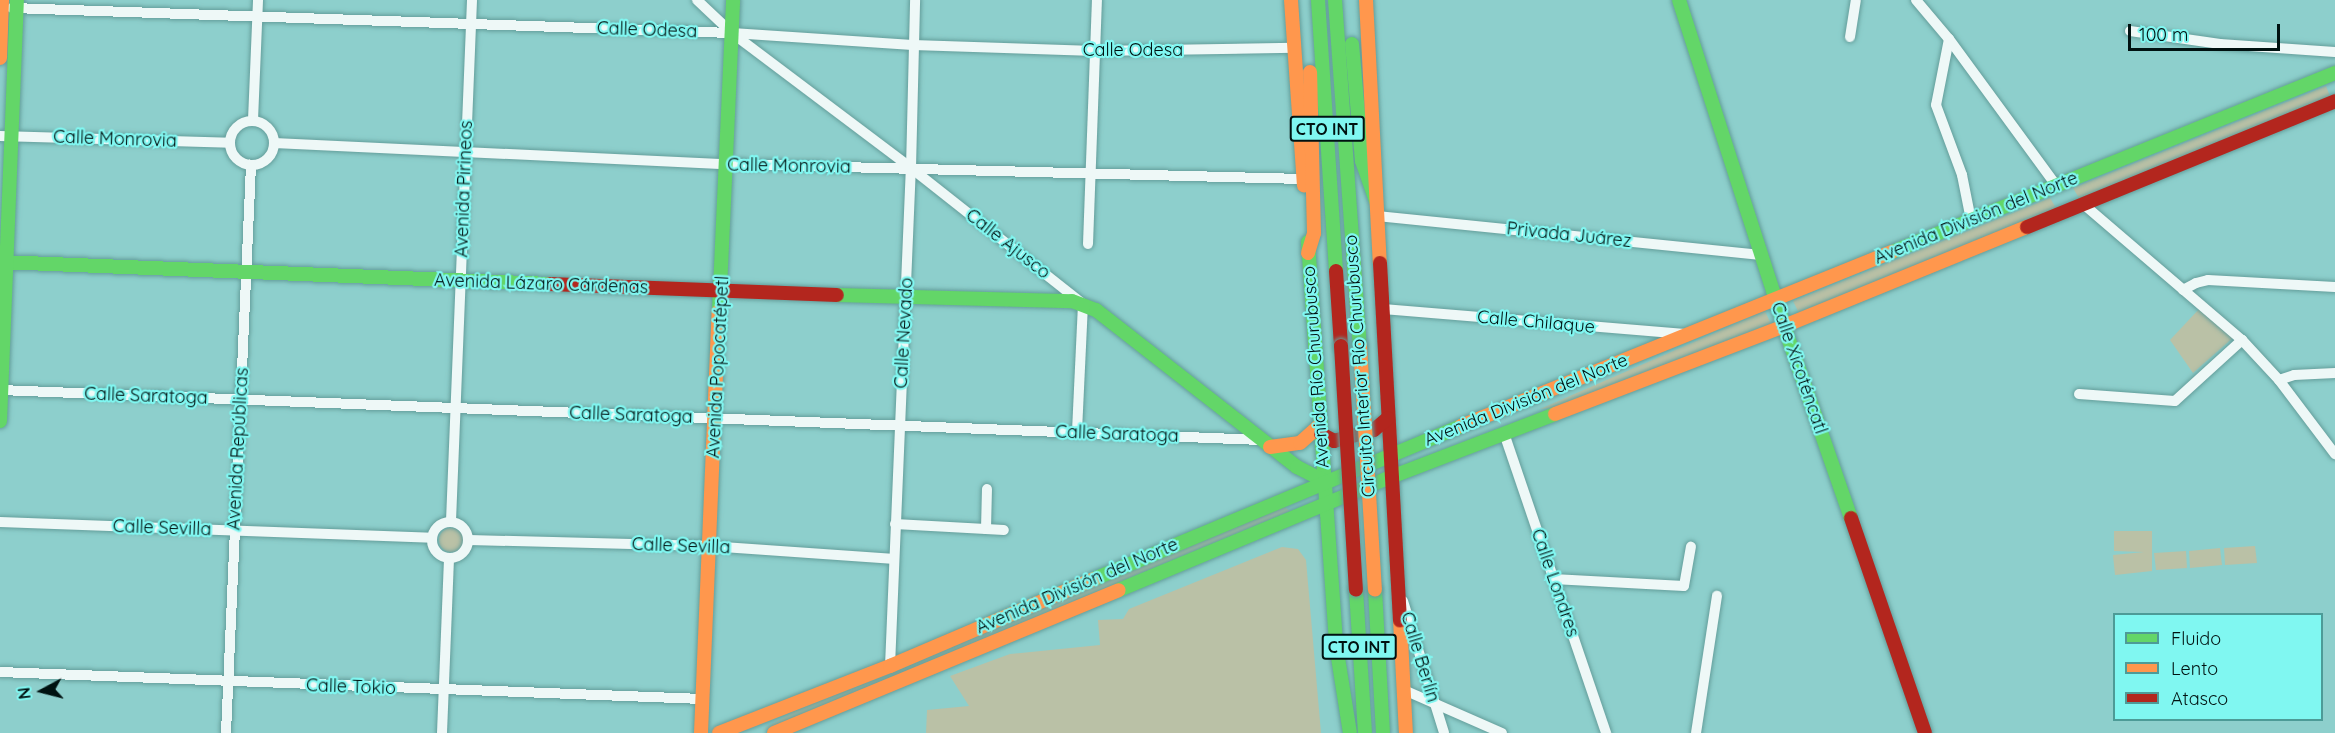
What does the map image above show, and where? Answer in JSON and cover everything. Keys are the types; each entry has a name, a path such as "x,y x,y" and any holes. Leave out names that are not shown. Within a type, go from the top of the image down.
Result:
{"main road":[{"name":"Avenida Popocatépetl","path":"701,733 734,0"},
{"name":"Avenida Río Churubusco","path":"1291,0 1342,733"},
{"path":"1305,0 1311,92 1314,233 1308,253"},
{"name":"Circuito Interior Río Churubusco","path":"1318,0 1365,733"},
{"name":"CTO INT","path":"1366,0 1406,733"},
{"name":"Calle Xicoténcatl","path":"1679,0 1784,326 1925,733"},
{"path":"0,421 6,136 17,4"},
{"path":"0,58 1,5"},
{"path":"1335,5 1352,43 1362,161 1376,201"},
{"name":"Circuito Interior Río Churubusco","path":"1335,5 1360,346 1383,733"},
{"name":"Avenida División del Norte","path":"719,733 890,666 1324,481 2335,73"},
{"name":"Avenida División del Norte","path":"774,733 1391,477 1784,326 2335,101"},
{"name":"Avenida Lázaro Cárdenas","path":"3,262 1083,303"},
{"name":"Calle Ajusco","path":"1083,303 1096,310 1301,470 1324,481"},
{"path":"1266,444 1300,443 1320,430 1334,441 1374,430 1388,418"},
{"path":"1328,535 1349,547"},
{"path":"1330,563 1349,547 1379,543 1394,535"},
{"path":"1379,543 1395,553"},
{"path":"1336,645 1350,733"},
{"path":"734,733 783,712 788,706"}],"street":[{"path":"253,120 258,0"},
{"name":"Avenida Pirineos","path":"451,521 472,0"},
{"name":"Calle Ajusco","path":"697,0 732,33 911,168 1083,303"},
{"name":"Calle Nevado","path":"890,666 911,168 915,0"},
{"path":"1088,244 1097,0"},
{"path":"1850,38 1856,0"},
{"path":"1916,0 1949,39 2056,185"},
{"name":"Calle Odesa","path":"1,5 732,33 913,45 1095,51 1295,48"},
{"path":"2130,31 2220,44 2335,52"},
{"path":"1949,39 1936,105 1962,175 1971,220"},
{"path":"253,120 270,130 274,143 270,156 258,164 251,165 239,160 230,143 231,136 239,124 253,120"},
{"name":"Calle Monrovia","path":"6,136 230,143"},
{"name":"Calle Monrovia","path":"274,143 465,154 726,164 911,168 1090,176 1304,179"},
{"name":"Avenida Repúblicas","path":"226,733 251,165"},
{"path":"2082,203 2242,340 2279,380 2335,454"},
{"name":"Privada Juárez","path":"1377,216 1761,255"},
{"path":"2183,290 2208,280 2335,287"},
{"path":"1077,432 1083,303"},
{"name":"Calle Chilaque","path":"1382,309 1690,335"},
{"path":"2079,394 2175,401 2242,340"},
{"path":"2279,380 2294,375 2335,373"},
{"name":"Calle Saratoga","path":"1,391 1077,432 1266,444"},
{"name":"Calle Londres","path":"1504,434 1606,733"},
{"path":"986,529 987,489"},
{"path":"451,521 464,527 469,540 460,555 449,558 438,554 432,538 440,525 451,521"},
{"name":"Calle Sevilla","path":"0,522 432,538"},
{"path":"896,524 1004,530"},
{"name":"Calle Sevilla","path":"469,540 710,546 894,559"},
{"path":"1553,579 1684,586 1691,547"},
{"path":"442,733 449,558"},
{"name":"Calle Berlín","path":"1397,581 1444,733"},
{"path":"1696,733 1717,596"},
{"name":"Calle Tokio","path":"0,672 702,699"},
{"path":"1404,690 1502,733"}],"green space":[{"path":"2326,86 2331,99 2079,198 2073,188"},
{"path":"2050,198 2056,208 1799,313 1793,301"},
{"path":"2200,308 2235,336 2193,373 2170,340"},
{"path":"1765,311 1771,324 1551,408 1540,409"},
{"path":"1282,505 1290,511 762,730 793,712"},
{"path":"451,528 456,529 462,535 462,545 456,551 451,552 446,551 440,545 439,540 440,535 446,529"},
{"path":"2114,531 2152,531 2152,571 2115,575 2113,555 2144,552 2114,551"},
{"path":"2255,546 2257,563 2225,565 2224,548"},
{"path":"1282,547 1298,549 1306,560 1321,733 926,733 927,710 969,706 950,676 1010,654 1100,645 1098,620 1123,619 1129,609"},
{"path":"2220,548 2222,565 2190,568 2189,551"},
{"path":"2186,551 2187,568 2156,570 2154,553"}],"traffic: fast":[{"path":"0,421 17,0"},
{"path":"719,311 733,0"},
{"path":"1318,0 1336,271"},
{"path":"1335,0 1360,346"},
{"path":"1679,0 1784,326 1851,518"},
{"path":"1352,44 1362,161 1376,201"},
{"path":"1892,252 2335,73"},
{"path":"1308,242 1337,655"},
{"path":"0,262 550,284"},
{"path":"837,295 1072,301 1096,310 1297,467 1324,481"},
{"path":"1119,590 1391,477 1555,414"},
{"path":"1094,579 1461,426"},
{"path":"1356,590 1365,733"},
{"path":"1375,590 1383,733"},
{"path":"1336,645 1350,733"}],"traffic: slow":[{"path":"0,58 2,0"},
{"path":"1291,0 1304,186"},
{"path":"1366,0 1380,263"},
{"path":"1308,253 1314,233 1310,72"},
{"path":"1555,414 1784,326 2027,227"},
{"path":"1461,426 1892,252"},
{"path":"701,733 719,311"},
{"path":"1360,346 1375,590"},
{"path":"1270,447 1300,443 1320,425"},
{"path":"719,733 890,666 1094,579"},
{"path":"774,733 1119,590"},
{"path":"1400,620 1406,733"}],"traffic: jam":[{"path":"2027,227 2335,101"},
{"path":"1380,263 1400,620"},
{"path":"1336,271 1341,346"},
{"path":"550,284 837,295"},
{"path":"1341,346 1356,590"},
{"path":"1321,434 1334,441 1374,430 1388,418"},
{"path":"1851,518 1925,733"}]}
